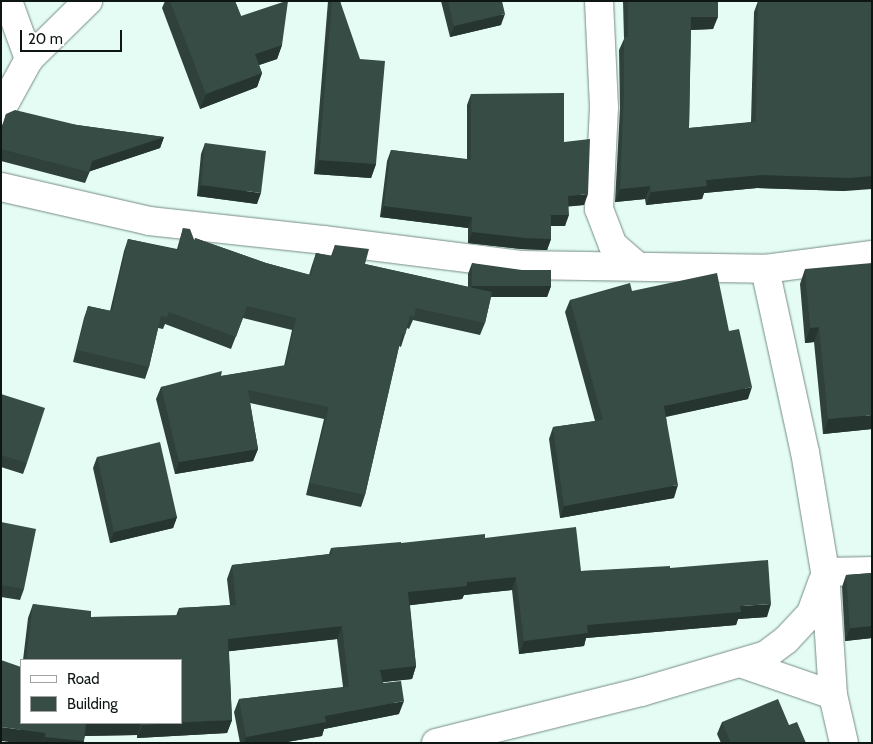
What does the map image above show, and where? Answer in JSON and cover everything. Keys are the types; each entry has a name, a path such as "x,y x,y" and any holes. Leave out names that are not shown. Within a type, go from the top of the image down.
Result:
{"street":[{"path":"8,1 30,59"},
{"path":"1,110 30,59 88,1"},
{"path":"599,1 604,107 599,209 613,245 637,266"},
{"path":"1,187 149,222 323,240 520,265 766,269 872,255"},
{"path":"766,269 805,452 825,572 833,695 844,743"},
{"path":"825,572 872,571"},
{"path":"436,743 743,664 766,655 786,640 811,613 825,572"},
{"path":"743,664 833,695"}],"building":[{"path":"170,1 235,1 241,16 288,1 282,45 255,54 262,73 206,94"},
{"path":"332,1 340,1 360,59 385,61 376,164 319,160"},
{"path":"448,1 502,1 505,14 454,26"},
{"path":"628,1 718,1 718,17 691,17 689,128 756,122 758,1 872,1 872,176 850,178 761,175 706,180 707,186 651,192 650,186 620,189 624,95 624,37 628,37"},
{"path":"564,93 564,142 590,139 588,194 568,196 569,215 551,215 551,239 472,232 472,217 384,206 391,150 471,160 471,94"},
{"path":"15,110 77,125 164,137 92,161 89,172 1,149 1,133 6,114"},
{"path":"205,143 266,151 261,193 201,185"},
{"path":"183,228 190,229 195,242 195,238 266,263 311,275 316,253 332,256 335,245 369,249 365,264 492,292 485,323 416,308 414,317 410,315 405,335 402,334 365,495 310,483 329,407 248,390 258,449 179,462 161,387 222,371 221,376 286,365 296,318 247,306 236,337 169,312 167,317 161,316 149,367 77,350 88,306 112,311 128,239 178,250"},
{"path":"472,263 522,270 551,270 551,286 472,286"},
{"path":"872,263 872,415 828,419 819,327 810,328 805,269"},
{"path":"717,273 729,331 739,329 752,387 664,406 678,485 564,506 553,427 603,420 570,300 630,283 632,291"},
{"path":"1,394 45,408 27,463 1,455"},
{"path":"160,442 177,517 114,532 97,457"},
{"path":"1,522 36,529 24,589 1,585"},
{"path":"576,527 581,571 670,566 670,568 768,560 771,604 740,606 741,612 587,625 588,633 524,641 516,577 467,582 467,586 408,592 416,666 380,670 383,683 401,681 404,701 325,716 326,722 246,737 239,699 349,687 342,626 228,639 232,720 182,722 182,659 26,659 33,604 91,611 91,617 179,615 179,608 236,605 232,565 332,554 331,548 485,534 485,538"},
{"path":"872,573 872,626 850,628 846,575"},
{"path":"1,660 20,667 20,724 86,724 84,741 45,737 46,733 1,727"},
{"path":"778,699 789,725 797,722 806,743 731,743 722,722"}]}
